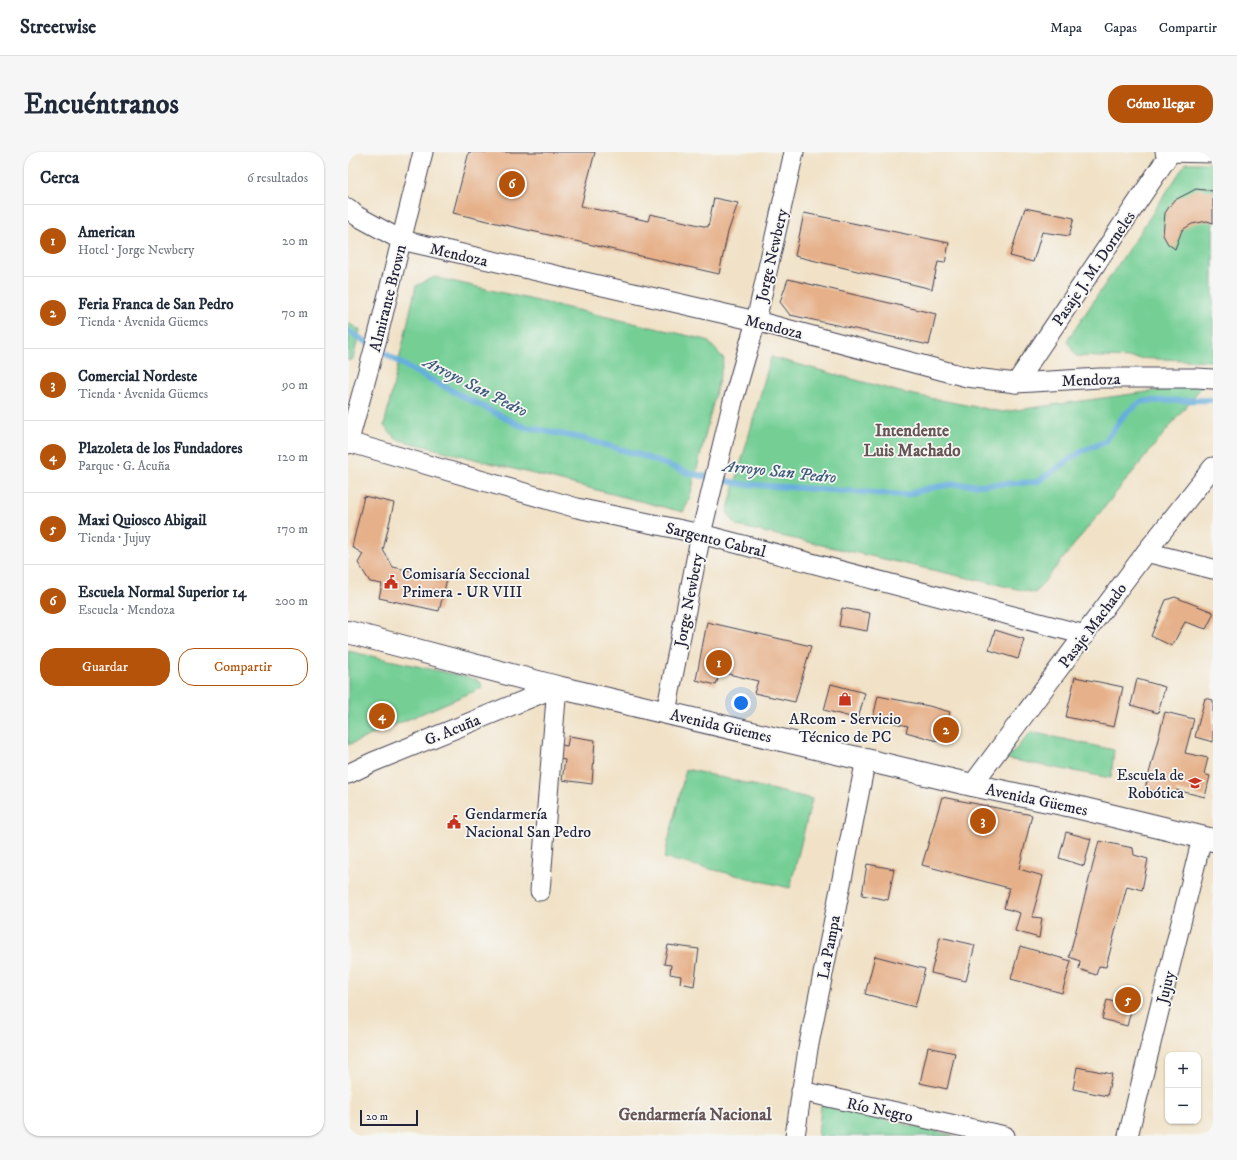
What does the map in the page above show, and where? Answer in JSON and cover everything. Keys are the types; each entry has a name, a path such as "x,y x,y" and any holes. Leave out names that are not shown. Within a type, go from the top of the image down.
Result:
{"main road":[{"name":"Avenida Güemes","path":"348,632 557,687 972,785 1072,806 1207,839"}],"street":[{"name":"Almirante Brown","path":"348,443 378,335 423,152"},
{"name":"Jorge Newbery","path":"666,712 701,534 733,401 756,321 794,152"},
{"path":"1169,152 1213,153"},
{"name":"Pasaje J. M. Dorneles","path":"1016,383 1169,152"},
{"name":"Mendoza","path":"348,208 357,216 401,240 756,321 967,377 1016,383 1100,378 1213,379"},
{"name":"Sargento Cabral","path":"348,443 577,508 701,534 1085,635"},
{"name":"Pasaje Machado","path":"972,785 1146,552 1213,467"},
{"path":"1146,552 1213,569"},
{"path":"540,892 557,687"},
{"name":"G. Acuña","path":"348,774 380,759 557,687"},
{"name":"La Pampa","path":"795,1136 809,1041 866,759"},
{"name":"Jujuy","path":"1128,1136 1207,839"},
{"name":"Río Negro","path":"801,1091 1005,1136"}],"green space":[{"path":"1186,163 1213,163 1213,361 1076,356 1067,341"},
{"path":"434,277 707,340 724,359 689,501 683,512 396,439 384,426 416,286"},
{"path":"348,323 360,330 353,359 348,361"},
{"path":"771,357 904,393 1002,412 1204,384 1035,593 737,526 727,512"},
{"path":"348,651 476,679 484,687 348,745"},
{"path":"1031,732 1114,750 1111,778 1007,759"},
{"path":"686,769 812,799 790,888 664,858"},
{"path":"821,1105 956,1136 818,1136"}],"building":[{"path":"469,152 595,152 581,206 648,221 650,214 708,227 714,198 738,203 728,232 719,274 453,213"},
{"path":"1196,189 1213,191 1213,223 1207,221 1192,224 1182,230 1175,249 1168,244 1163,235 1165,213 1173,201"},
{"path":"1025,208 1074,218 1069,236 1042,232 1033,262 1010,256"},
{"path":"804,213 949,243 945,263 938,262 932,289 795,256"},
{"path":"788,279 936,314 929,345 790,315 780,302"},
{"path":"364,496 394,503 383,550 393,567 447,579 439,611 379,598 382,584 370,582 358,563 363,554 352,547"},
{"path":"1175,597 1213,612 1213,615 1206,629 1185,622 1172,646 1151,636 1166,600"},
{"path":"842,608 870,613 867,631 839,626"},
{"path":"707,622 811,646 795,702 754,693 758,681 720,672 716,685 696,680"},
{"path":"995,630 1024,639 1018,659 989,650"},
{"path":"1075,677 1123,687 1114,727 1066,717"},
{"path":"1137,679 1165,687 1158,713 1131,705"},
{"path":"831,684 865,693 858,719 824,710"},
{"path":"878,696 929,706 950,712 941,742 906,732 908,726 873,718"},
{"path":"1205,698 1213,700 1213,742 1195,737"},
{"path":"1165,712 1194,719 1185,753 1208,758 1204,774 1210,776 1205,797 1176,790 1177,797 1145,789"},
{"path":"569,736 595,740 592,784 562,780 565,760 555,758 556,744 567,746"},
{"path":"942,797 1032,815 1019,869 1043,876 1032,917 1042,918 1039,938 1015,931 1020,913 1004,908 1009,888 922,865"},
{"path":"1066,832 1091,839 1084,866 1059,858"},
{"path":"1099,841 1133,848 1134,855 1148,859 1142,890 1127,886 1106,967 1099,966 1096,975 1079,969 1080,961 1069,957"},
{"path":"867,864 894,869 888,900 862,895"},
{"path":"940,937 975,945 966,981 931,973"},
{"path":"668,945 699,949 694,986 680,983 681,976 670,974 671,965 664,964"},
{"path":"1020,946 1071,961 1062,993 1011,979"},
{"path":"875,956 925,969 915,1007 865,994"},
{"path":"1107,1000 1132,1007 1127,1026 1102,1019"},
{"path":"928,1047 955,1053 947,1089 920,1083"},
{"path":"1077,1067 1112,1074 1107,1096 1073,1089"}],"waterway":[{"name":"Arroyo San Pedro","path":"348,331 414,371 521,426 581,438 640,455 689,473 741,484 905,495 930,488 954,484 979,485 1037,482 1082,451 1105,442 1124,415 1142,401 1210,400"}],"place":[{"name":"Escuela Normal Superior 14","path":"512,184"},
{"name":"Comisaría Seccional Primera - UR VIII","path":"391,582"},
{"name":"American","path":"719,663"},
{"name":"ARcom - Servicio Técnico de PC","path":"845,699"},
{"name":"Plazoleta de los Fundadores","path":"382,716"},
{"name":"Feria Franca de San Pedro","path":"946,730"},
{"name":"Escuela de Robótica","path":"1195,783"},
{"name":"Comercial Nordeste","path":"983,821"},
{"name":"Gendarmería Nacional San Pedro","path":"454,822"},
{"name":"Maxi Quiosco Abigail","path":"1128,1000"}],"district":[{"name":"Intendente Luis Machado","path":"912,440"},
{"name":"Gendarmería Nacional","path":"695,1114"}]}
